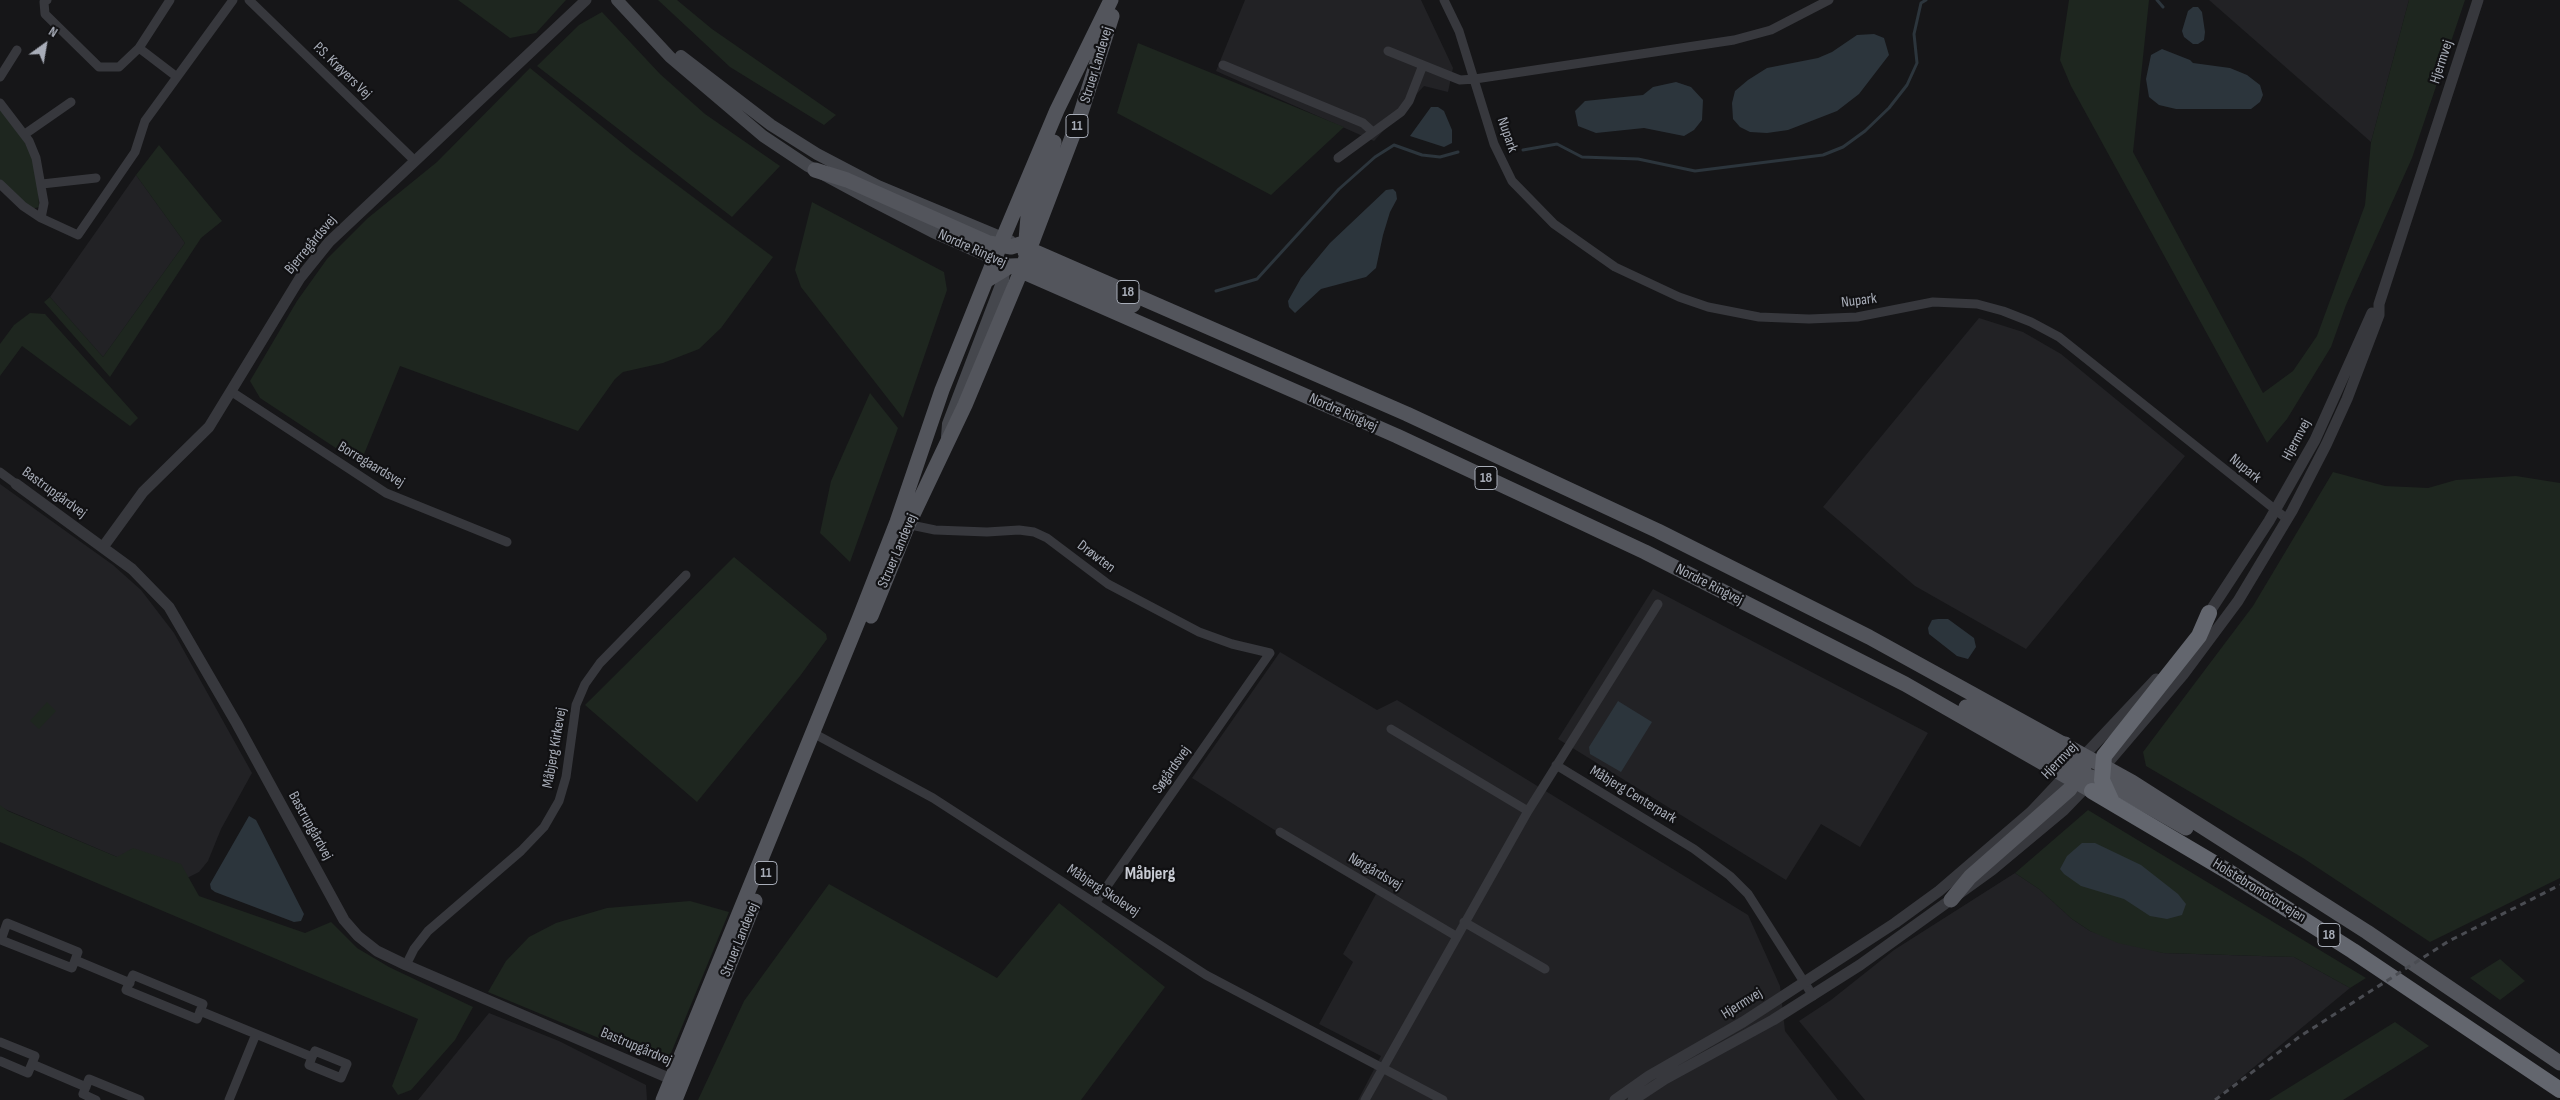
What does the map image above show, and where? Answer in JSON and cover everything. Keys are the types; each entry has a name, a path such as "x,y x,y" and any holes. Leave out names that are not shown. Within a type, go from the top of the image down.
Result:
{"highway":[{"path":"2089,774 2198,636 2210,613"},
{"name":"Holstebromotorvejen","path":"2089,774 2113,804 2229,872 2353,951 2560,1090"}],"main road":[{"name":"Nordre Ringvej","path":"617,0 670,57 728,108 763,136 815,170"},
{"name":"Struer Landevej","path":"902,523 946,444 1017,255 1072,79 1112,0"},
{"name":"Struer Landevej","path":"663,1100 676,1081 902,523 942,390 987,280 1017,255 1080,119 1117,0"},
{"name":"Nordre Ringvej","path":"631,14 718,87 771,125 817,154 878,186 982,230 1017,255 1048,283 1442,457 1645,552 1905,684 2089,774"},
{"path":"815,170 847,180 1017,255 1028,216 1069,100 1072,79"},
{"name":"Nordre Ringvej","path":"1017,255 1210,328 1407,414 1658,531 1869,637 2060,741 2089,774"},
{"path":"1951,900 1970,877 2070,788 2089,774"},
{"name":"Holstebromotorvejen","path":"2089,774 2236,857 2277,874 2399,953 2560,1063"},
{"name":"Struer Landevej","path":"674,1100 676,1081"}],"street":[{"path":"47,0 44,2 46,14 99,67 119,67 139,48 170,0"},
{"path":"0,184 23,206 41,218 78,235 136,152 145,121 233,0"},
{"name":"P.S. Krøyers Vej","path":"249,0 415,161"},
{"name":"Bjerregårdsvej","path":"103,547 143,492 209,427 300,278 329,242 586,0"},
{"name":"Nupark","path":"1444,0 1459,31 1476,79 1494,144 1505,169 1521,191 1544,214 1580,244 1647,284 1708,306 1758,317 1809,319 1856,316 1933,302 1977,304 2032,322 2059,337 2286,519"},
{"path":"1388,51 1460,80 1476,79 1734,40 1771,30 1829,0"},
{"name":"Hjermvej","path":"1615,1100 1649,1076 1743,1022 1895,923 1939,891 1990,849 2089,774 2189,668 2238,600 2286,519 2310,477 2343,407 2379,315 2379,304 2478,0"},
{"path":"139,48 177,77"},
{"path":"0,77 17,50"},
{"path":"1223,65 1363,122 1373,132"},
{"path":"1338,158 1396,116 1404,107 1423,65"},
{"path":"25,134 70,102"},
{"path":"0,103 25,134 36,158 44,203 41,218"},
{"path":"42,184 96,178"},
{"name":"Hjermvej","path":"2210,613 2276,510 2315,440 2372,313 2379,304"},
{"name":"Borregaardsvej","path":"232,392 386,493 507,542"},
{"name":"Bastrupgårdvej","path":"0,472 137,574 169,608 237,724 344,920 358,936 377,951 406,965 676,1081"},
{"name":"Drøwten","path":"902,523 934,530 987,532 1019,530 1034,532 1047,538 1108,584 1199,632 1232,644 1270,653"},
{"name":"Måbjerg Kirkevej","path":"406,965 414,949 428,931 521,851 544,827 559,801 566,777 576,705 585,684 600,663 686,575"},
{"path":"1365,1100 1381,1068 1528,811 1658,604"},
{"name":"Søgårdsvej","path":"1096,902 1270,653"},
{"path":"1391,729 1528,811"},
{"name":"Måbjerg Skolevej","path":"817,734 933,798 1206,975 1443,1100"},
{"name":"Måbjerg Centerpark","path":"1556,765 1694,849 1730,876 1748,894 1813,996"},
{"name":"Nørgårdsvej","path":"1280,832 1456,936"},
{"name":"Hjermvej","path":"1633,1100 1665,1078 1735,1043 1813,996 1951,900"},
{"path":"1464,922 1545,969"},
{"path":"7,923 78,952 75,960 72,968 1,940 7,923"},
{"path":"75,960 130,983"},
{"path":"133,975 203,1004 200,1011 197,1019 126,990 133,975"},
{"path":"200,1011 312,1057"},
{"path":"229,1100 256,1034"},
{"path":"0,1042 35,1056 28,1072 0,1061"},
{"path":"32,1064 86,1086"},
{"path":"96,1100 83,1094 89,1079 140,1100"}],"shaded area":[{"path":"458,0 566,0 536,33 510,38"},
{"path":"658,0 677,0 712,29 836,115 824,125 730,67"},
{"path":"1245,0 1421,0 1453,68 1448,92 1424,86 1374,141 1216,71"},
{"path":"2069,0 2149,0 2133,152 2263,393 2293,371 2317,336 2365,205 2371,142 2409,0 2465,0 2412,158 2346,305 2331,347 2287,419 2267,443 2071,86 2060,60"},
{"path":"2209,0 2409,0 2371,142"},
{"path":"2193,7 2198,7 2202,12 2205,32 2204,40 2198,44 2193,44 2184,37 2182,31 2188,11"},
{"path":"602,12 660,74 705,114 780,166 732,217 537,66 579,25"},
{"path":"1874,34 1884,38 1889,55 1859,94 1837,111 1788,130 1767,133 1750,132 1740,127 1733,119 1732,103 1735,91 1767,68 1818,58 1832,52 1857,35"},
{"path":"1138,43 1344,127 1271,195 1117,113"},
{"path":"2162,49 2193,63 2230,68 2247,75 2260,85 2263,95 2260,102 2251,109 2176,109 2159,105 2149,97 2146,79 2151,55"},
{"path":"530,68 633,152 773,257 721,328 699,349 663,363 623,372 615,379 578,431 400,366 360,464 260,398 250,381 297,301 327,259 368,218 437,162"},
{"path":"1676,82 1691,87 1703,100 1702,120 1694,130 1684,136 1644,128 1596,133 1578,126 1575,111 1585,101 1643,95 1653,87"},
{"path":"0,107 18,128 31,154 38,184 39,207 32,209 0,181"},
{"path":"1431,107 1438,107 1444,111 1452,130 1452,143 1444,147 1410,136"},
{"path":"159,145 222,221 201,238 110,377 44,302 50,297 103,357 185,243 136,175"},
{"path":"136,175 185,243 103,357 50,297"},
{"path":"1393,189 1396,192 1397,199 1390,212 1383,235 1376,268 1366,277 1321,289 1295,313 1289,307 1288,301 1301,278 1330,243 1386,190"},
{"path":"812,202 944,272 947,290 903,418 801,287 795,270"},
{"path":"30,313 45,314 138,418 130,426 22,346 0,376 0,344 14,325"},
{"path":"1979,318 2023,332 2061,354 2185,456 2026,649 1915,586 1823,507"},
{"path":"870,393 898,428 850,562 820,533 831,481"},
{"path":"2333,472 2385,486 2428,488 2456,480 2516,476 2560,483 2560,878 2430,942 2303,858 2146,766 2143,752 2253,606"},
{"path":"0,484 113,565 141,590 174,633 252,773 221,829 208,861 199,872 187,878 117,857 0,807"},
{"path":"734,557 826,634 827,639 800,676 697,802 585,705"},
{"path":"1653,589 1928,733 1860,847 1821,824 1786,880 1558,739"},
{"path":"1948,619 1974,638 1976,647 1968,659 1957,656 1929,634 1928,628 1932,620"},
{"path":"1280,652 1377,710 1397,700 1748,915 1780,986 1785,1031 1838,1100 1358,1100 1381,1056 1319,1024 1353,962 1343,954 1376,894 1192,778"},
{"path":"1618,701 1652,722 1621,772 1590,754 1589,747"},
{"path":"47,702 56,711 39,729 30,721"},
{"path":"0,805 8,811 117,857 133,848 181,864 199,896 305,933 331,922 357,948 389,967 473,1007 455,1040 411,1090 398,1095 392,1086 418,1019 0,842"},
{"path":"2088,810 2366,978 2350,988 2294,957 2163,953 2118,943 2090,931 2072,919 2039,889 2015,873"},
{"path":"249,816 256,820 304,914 301,921 294,922 211,889 210,884"},
{"path":"2082,843 2095,843 2141,865 2178,894 2186,904 2182,915 2167,919 2150,916 2124,899 2081,886 2064,874 2060,869 2067,856"},
{"path":"2015,873 2039,889 2072,919 2090,931 2163,953 2294,957 2350,988 2214,1100 1865,1100 1799,1021 1831,1000 1894,950"},
{"path":"829,884 997,978 1059,903 1165,987 1081,1100 698,1100 744,1001"},
{"path":"690,901 729,912 669,1058 642,1056 488,992 506,961 529,937 556,923 607,908"},
{"path":"2500,959 2525,981 2500,1000 2470,978"},
{"path":"489,1013 559,1041 646,1085 647,1100 418,1100"},
{"path":"2395,1022 2429,1046 2343,1100 2269,1100"}],"waterway":[{"path":"1523,150 1557,144 1582,157 1638,159 1695,171 1823,155 1843,147 1865,131 1889,108 1907,85 1917,63 1914,34 1921,3 1926,0"},
{"path":"2157,0 2163,7"},
{"path":"1216,291 1257,279 1339,189 1375,157 1394,145 1422,155 1440,157 1458,152"}],"railway":[{"path":"2215,1100 2299,1037 2449,941 2560,885"}],"district":[{"name":"Måbjerg","path":"1150,874"}]}
